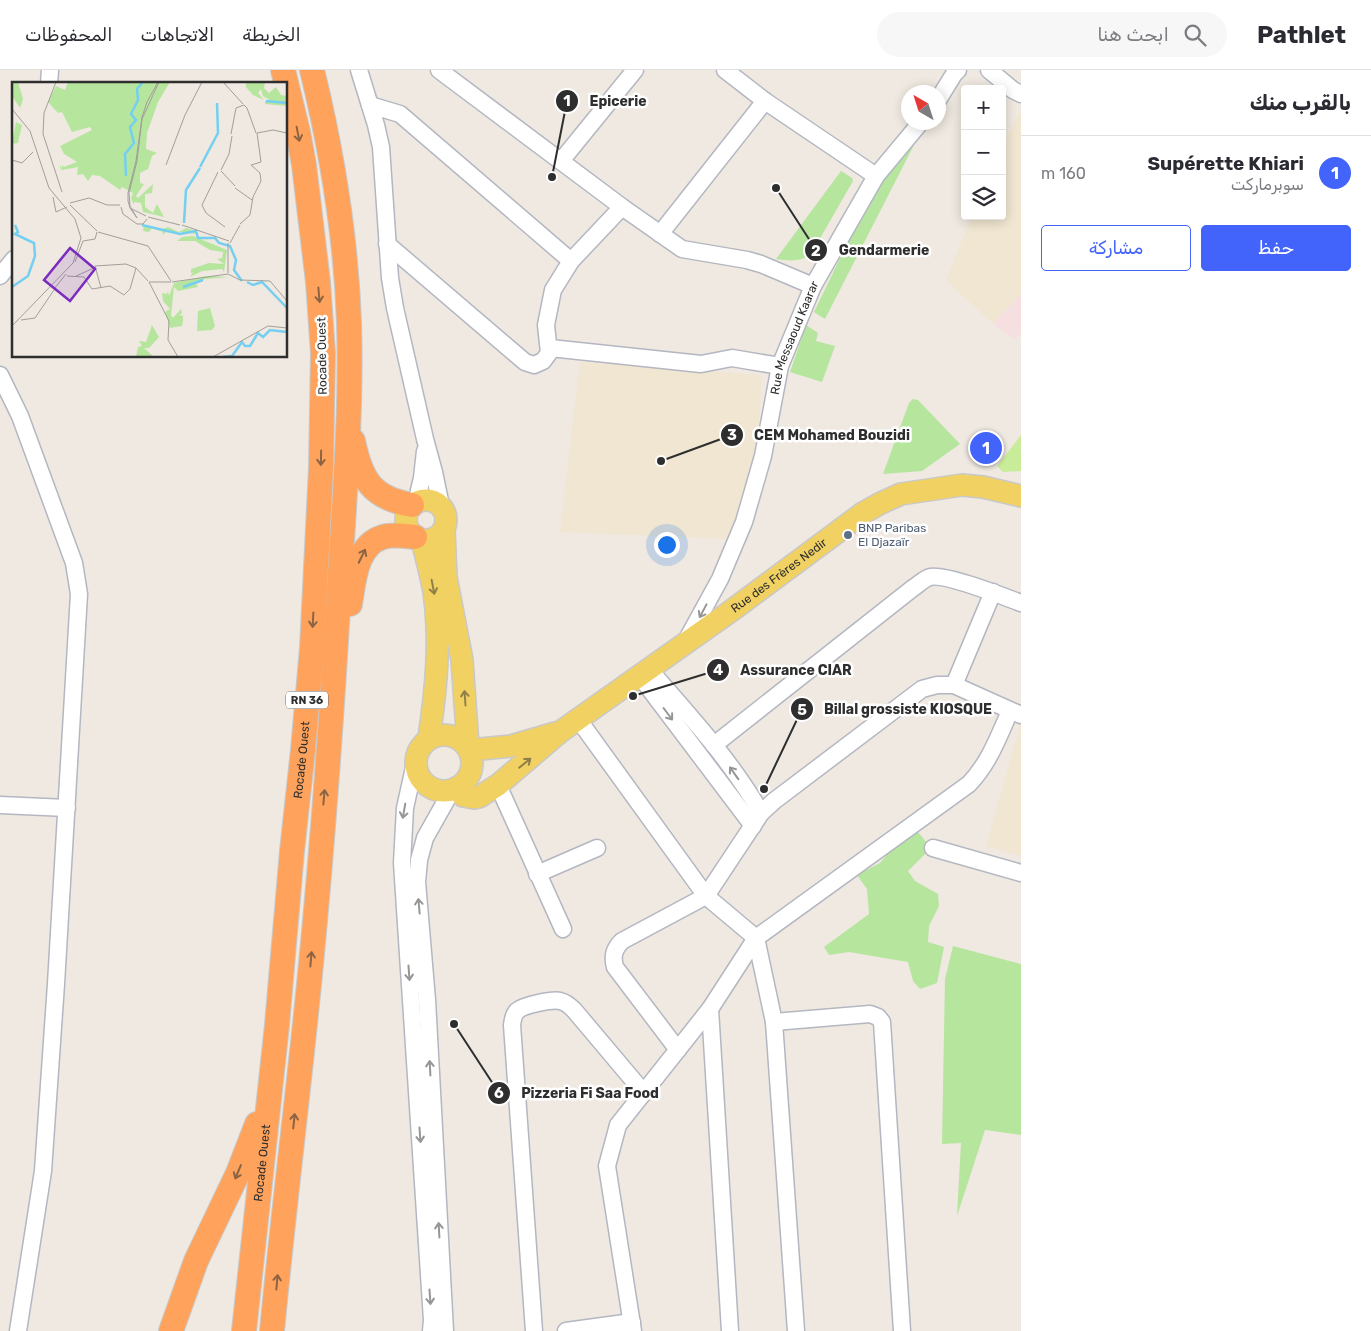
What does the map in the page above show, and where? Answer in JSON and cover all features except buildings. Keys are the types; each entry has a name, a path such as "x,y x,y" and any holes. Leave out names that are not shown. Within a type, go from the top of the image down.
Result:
{"highway":[{"name":"Rocade Ouest","path":"272,1331 306,1011 330,734 349,420 350,365 346,277 331,158 312,70"},
{"name":"Rocade Ouest","path":"244,1331 270,1095 312,648 320,477 323,389 322,318 309,203 298,132 288,91"},
{"path":"349,420 356,455 366,480 380,495 389,500 414,504"},
{"path":"336,635 348,617 359,562 368,546 384,537 418,538"},
{"path":"171,1331 196,1261 238,1173 270,1095"}],"main road":[{"name":"Rue des Frères Nedir","path":"454,789 463,796 474,798 479,797 498,785 560,732 731,611 863,513 880,503 901,494 962,486 983,488 1021,496"},
{"path":"428,738 435,697 438,659 434,592 418,538 407,528 406,522 406,516 414,504 421,500 431,500 441,506 446,517 444,529 446,577 462,660 469,748 472,759 469,777 463,784 454,789 435,790 421,780 415,763 421,745 428,738 445,734 454,736 462,740 469,748"},
{"path":"418,538 434,538 444,529"},
{"name":"Rue des Frères Nedir","path":"469,748 511,746 560,732"}],"street":[{"path":"359,70 381,147 387,244 395,308 441,506"},
{"path":"439,70 622,207 682,249 747,260 813,286"},
{"path":"561,161 636,70"},
{"path":"725,70 765,101 876,176"},
{"path":"946,87 958,70"},
{"path":"989,70 1013,90 1021,94"},
{"path":"660,234 765,101"},
{"path":"370,105 400,114 571,261"},
{"name":"Rue Messaoud Kaarar","path":"685,643 720,579 744,522 763,456 780,366 813,286 876,176 914,130"},
{"path":"387,244 525,362 534,365 543,361 549,353 550,348 546,325 553,290 571,261 622,207"},
{"path":"0,276 12,262"},
{"path":"550,348 701,364 732,358 780,366"},
{"path":"0,375 20,416 74,563 79,594 43,1171 18,1331"},
{"path":"414,504 424,465 425,439"},
{"path":"714,745 913,588 930,577 946,578 993,592 1021,603"},
{"path":"720,579 721,593 731,611"},
{"path":"954,685 993,592"},
{"path":"644,672 714,745 754,801 757,820"},
{"path":"644,672 757,820"},
{"path":"566,1331 632,1327 607,1166 618,1125 644,1093 678,1050 710,1009 756,938 968,784 981,771 1015,713 954,685 937,685 922,689 774,801 757,820 706,896 616,946 613,953 615,967 678,1050"},
{"path":"578,720 706,896 756,938 774,1022 796,1331"},
{"path":"415,763 404,808 402,863 431,1331"},
{"path":"498,785 537,874 564,929"},
{"path":"445,1331 427,1010 417,882 419,860 425,838 454,789"},
{"path":"0,805 67,808"},
{"path":"537,874 597,848"},
{"path":"933,848 1021,873"},
{"path":"534,1331 512,1026 513,1017 517,1011 531,1004 559,1000 567,1004 644,1093"},
{"path":"710,1009 730,1331"},
{"path":"774,1022 870,1014 878,1017 882,1022 902,1331"}],"shaded area":[{"path":"1021,109 1021,294 993,324 946,280 970,220 1006,220 1006,140"},
{"path":"1021,294 1021,333 1015,340 993,324"},
{"path":"580,362 762,375 758,435 751,487 730,539 560,532"},
{"path":"1021,723 1021,856 986,846"}],"green space":[{"path":"910,144 914,145 825,319 814,312 845,248 879,185"},
{"path":"841,171 852,178 853,181 811,254 795,260 776,259"},
{"path":"806,325 818,333 816,341 835,346 822,382 790,372"},
{"path":"913,399 918,400 960,444 922,471 883,474 909,403"},
{"path":"1021,435 1021,471 1003,472 997,466"},
{"path":"918,832 931,848 908,871 915,881 938,894 939,906 929,926 928,942 944,947 937,983 920,989 913,981 908,962 849,952 829,955 824,947 869,914 867,889 857,875 880,863 897,843"},
{"path":"953,946 1021,964 1021,1135 985,1130 957,1216 961,1143 942,1144 945,979"}],"place":[{"name":"Epicerie","path":"552,177"},
{"name":"Gendarmerie","path":"776,188"},
{"name":"Supérette Khiari","path":"986,448"},
{"name":"CEM Mohamed Bouzidi","path":"661,461"},
{"name":"BNP Paribas El Djazaïr","path":"848,535"},
{"name":"Assurance CIAR","path":"633,696"},
{"name":"Billal grossiste KIOSQUE","path":"764,789"},
{"name":"Pizzeria Fi Saa Food","path":"454,1024"}]}
